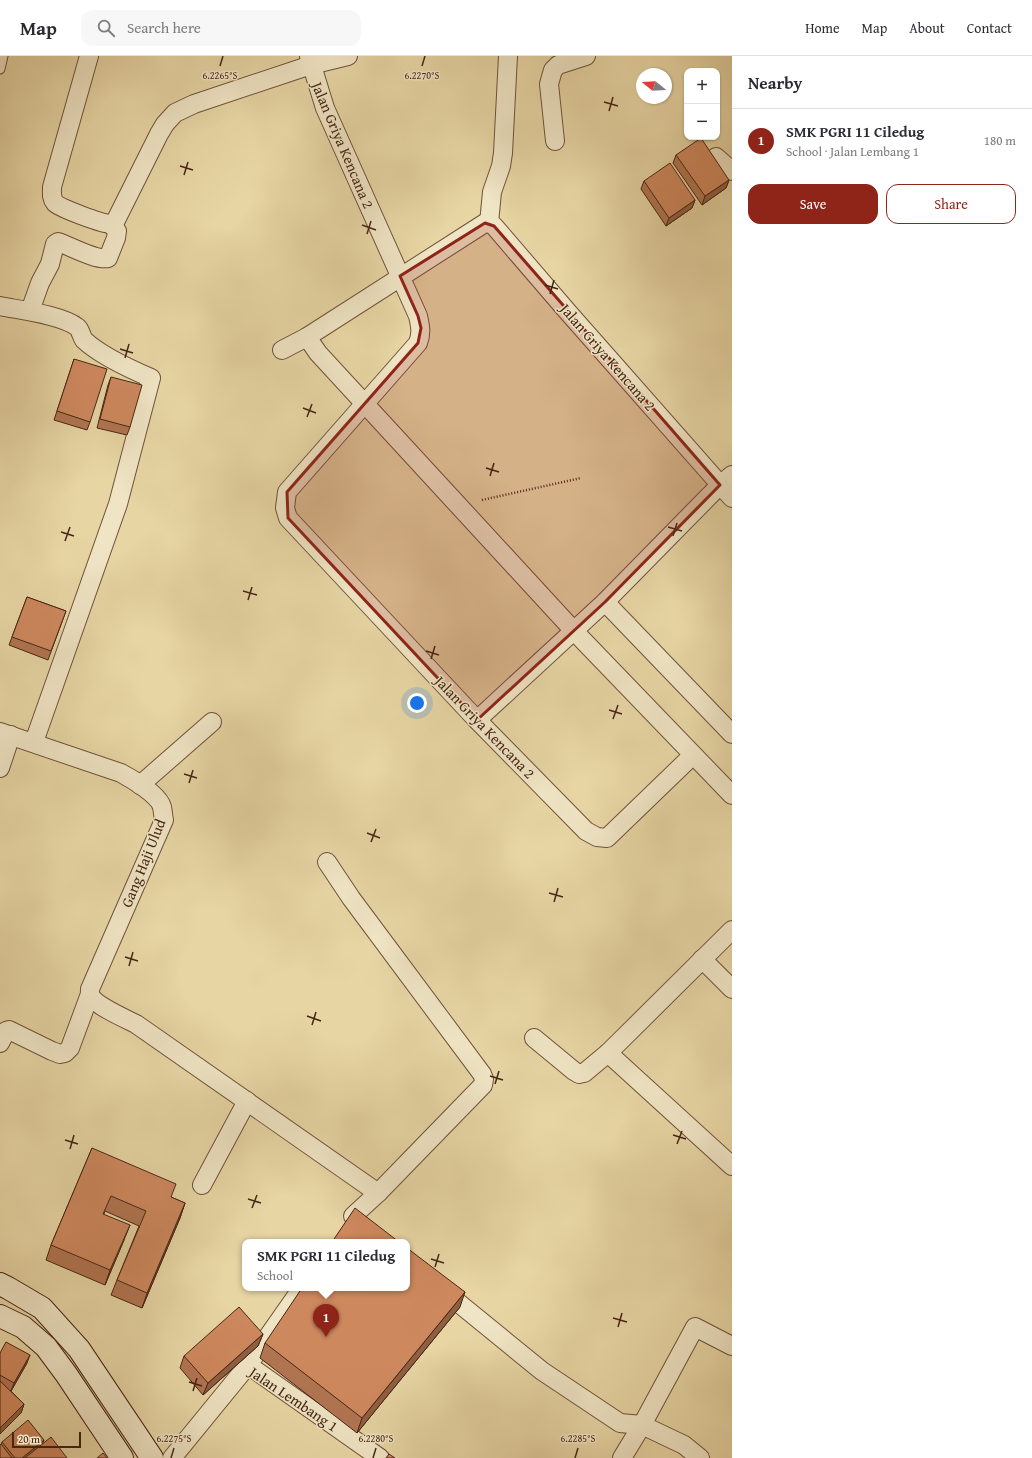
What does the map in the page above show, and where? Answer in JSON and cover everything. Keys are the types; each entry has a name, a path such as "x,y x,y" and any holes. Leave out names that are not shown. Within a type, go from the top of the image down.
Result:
{"main road":[{"path":"0,1284 42,1308 79,1349 152,1458"},
{"path":"0,1316 24,1327 46,1347 66,1374 122,1458"}],"street":[{"path":"30,312 40,283 50,264 55,244 58,242 105,259 108,258 116,238 117,231 112,224 96,221 56,204 52,198 52,187 89,56"},
{"path":"112,224 116,220 159,134 165,124 175,113 194,104 310,61 348,56"},
{"path":"282,350 307,337 400,276 485,223 489,223 492,192 501,166 503,153 508,56"},
{"path":"555,141 549,84 553,70 558,65 586,56"},
{"name":"Jalan Griya Kencana 2","path":"310,61 324,108 418,316 421,328 418,343 286,492 285,508 288,518 477,720 586,831 597,837 607,838 693,755"},
{"path":"716,157 732,171"},
{"name":"Jalan Griya Kencana 2","path":"489,223 494,226 572,317 728,486"},
{"path":"0,306 62,320 78,327 83,339 112,359 151,378 118,504 34,742"},
{"path":"307,337 318,353 574,631 732,795"},
{"path":"477,720 728,486"},
{"path":"605,602 732,734"},
{"path":"140,785 212,722"},
{"path":"0,768 5,733"},
{"name":"Gang Haji Ulud","path":"0,1043 6,1031 9,1030 52,1052 60,1054 66,1053 70,1048 91,996 90,989 164,820 162,806 155,797 121,773 5,733"},
{"path":"327,862 351,898 482,1074 484,1079 483,1085 378,1193 353,1223"},
{"path":"534,1038 574,1072 579,1074 584,1073 608,1053 732,930"},
{"path":"702,959 732,989"},
{"path":"91,996 107,1008 136,1024 378,1193"},
{"path":"608,1053 732,1166"},
{"path":"202,1185 247,1101"},
{"path":"410,1263 542,1371 620,1423 642,1425 684,1445 700,1458"},
{"path":"248,1364 300,1291"},
{"path":"622,1458 642,1425 695,1327 732,1346"},
{"name":"Jalan Lembang 1","path":"172,1458 248,1364 380,1458"}],"lane":[{"path":"0,69 3,56"}],"path":[{"path":"458,505 581,478"}],"highlighted area":[{"path":"485,223 494,226 720,485 605,602 477,720 288,518 287,492 418,343 421,328 418,316 400,276"}],"building":[{"path":"698,140 702,140 729,180 705,196 676,155"},
{"path":"670,163 695,200 669,218 644,181"},
{"path":"74,359 107,369 90,422 57,411"},
{"path":"111,377 142,385 130,427 100,419"},
{"path":"27,597 66,611 51,651 12,637"},
{"path":"92,1148 176,1184 171,1197 185,1203 147,1293 117,1280 146,1211 111,1196 103,1214 130,1225 110,1270 51,1245"},
{"path":"355,1208 395,1239 334,1239"},
{"path":"410,1250 465,1292 362,1418 265,1343 300,1291 410,1291"},
{"path":"239,1307 263,1334 208,1383 184,1356"},
{"path":"6,1342 30,1355 14,1383 0,1375 0,1353"},
{"path":"0,1381 24,1404 0,1428"},
{"path":"28,1420 44,1440 22,1458 15,1458 2,1442"},
{"path":"51,1437 67,1458 25,1458"},
{"path":"1,1444 12,1458 0,1458"},
{"path":"103,1453 107,1458 97,1458"},
{"path":"389,1454 395,1458 386,1458"}],"place":[{"name":"SMK PGRI 11 Ciledug","path":"326,1337"}]}
